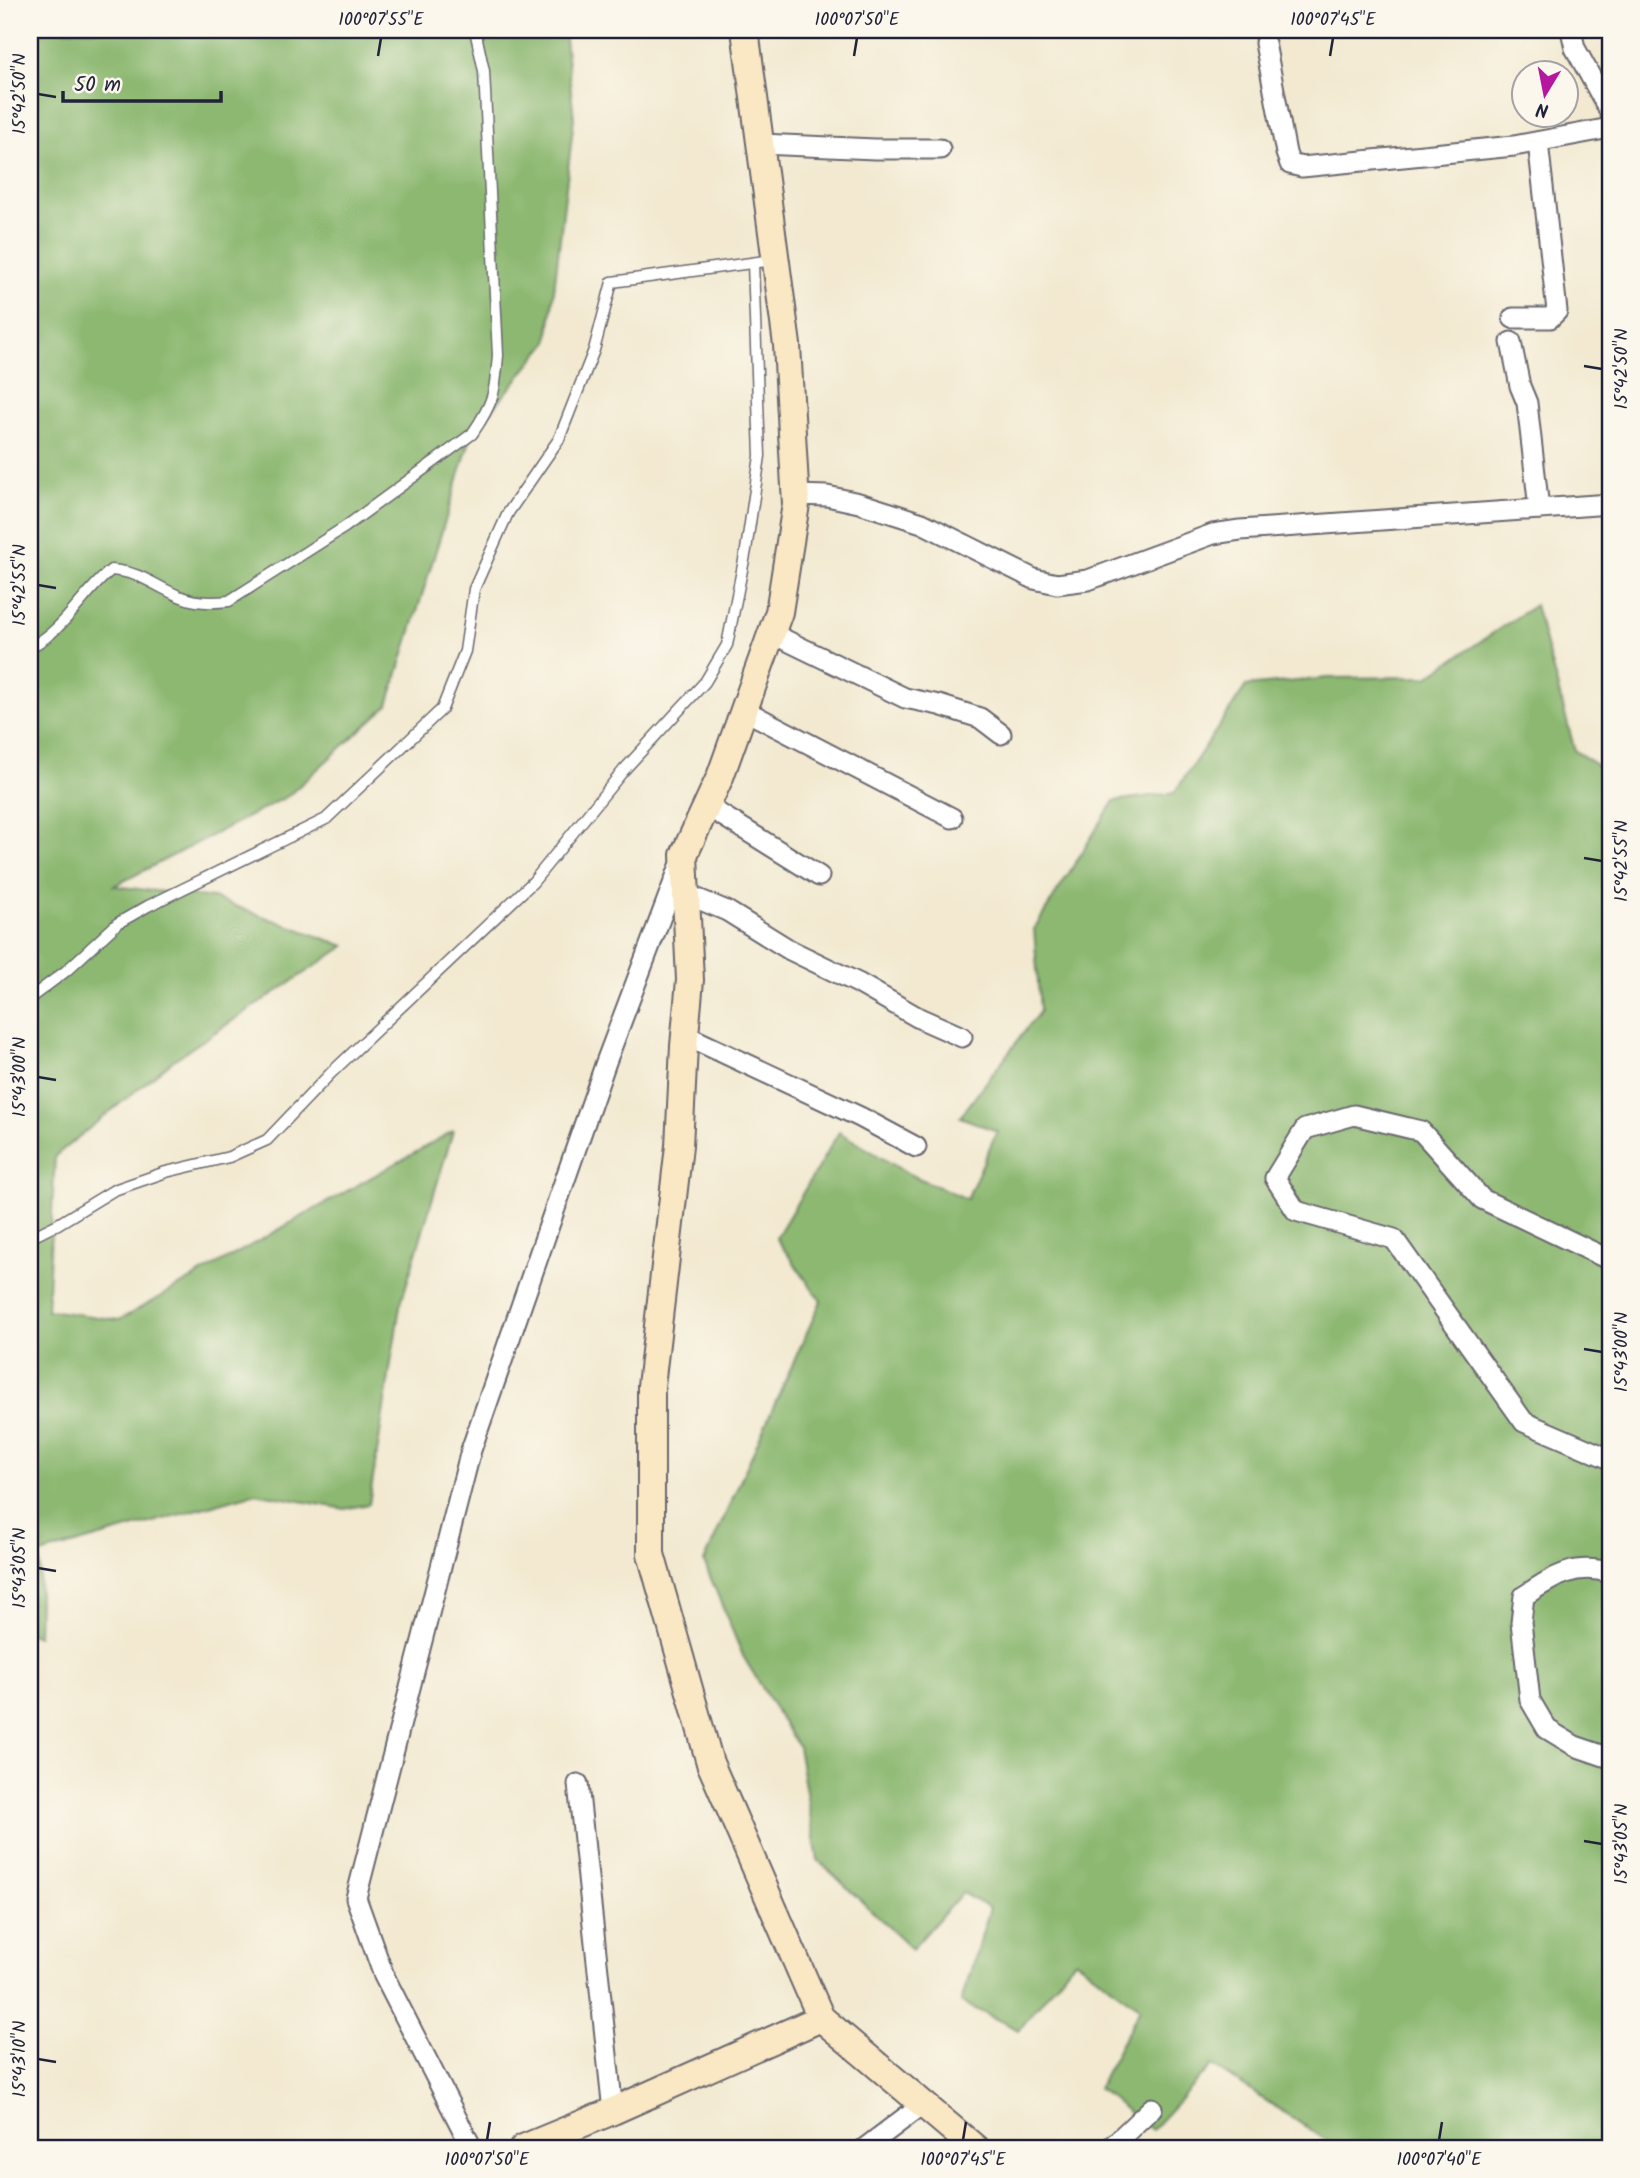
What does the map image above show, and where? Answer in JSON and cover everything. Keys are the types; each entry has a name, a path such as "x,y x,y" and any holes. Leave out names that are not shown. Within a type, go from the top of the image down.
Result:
{"street":[{"path":"472,2148 384,1976 356,1898 471,1450 606,1062 684,855 720,777 779,612 796,495 787,345 765,261 761,144 746,30"},
{"path":"1571,30 1575,48 1610,112"},
{"path":"1265,43 1286,153 1290,164 1302,167 1538,142 1610,128"},
{"path":"1513,317 1550,318 1557,311 1538,142"},
{"path":"761,144 940,149"},
{"path":"1511,342 1520,386 1527,403 1539,509"},
{"path":"796,495 828,496 922,523 1034,579 1058,584 1088,580 1213,534 1240,530 1610,504"},
{"path":"771,633 905,698 980,718 1001,734"},
{"path":"744,710 952,818"},
{"path":"707,806 819,876"},
{"path":"684,855 690,980 679,1146 651,1386 651,1555 710,1763 821,2018 975,2148"},
{"path":"686,894 727,911 790,950 858,983 919,1018 962,1037"},
{"path":"685,1035 860,1117 916,1147"},
{"path":"1610,1260 1482,1199 1421,1131 1354,1115 1306,1129 1275,1178 1296,1211 1394,1239 1524,1422 1610,1459"},
{"path":"1610,1573 1598,1569 1571,1570 1546,1581 1524,1596 1521,1622 1530,1700 1548,1730 1575,1746 1610,1758"},
{"path":"578,1784 613,2111"},
{"path":"523,2148 821,2018"},
{"path":"865,2148 923,2104"},
{"path":"1110,2148 1152,2108"}],"lane":[{"path":"30,648 68,617 98,581 111,570 130,571 180,597 207,603 229,601 345,527 472,435 495,394 498,355 484,71 475,30"},
{"path":"30,998 128,917 326,819 442,709 465,651 474,589 508,513 559,439 594,350 612,282 765,261 760,456 747,550 727,645 705,682 623,771 533,882 331,1073 267,1140 229,1157 166,1172 114,1190 30,1238"},
{"path":"30,395 30,424"}],"green space":[{"path":"30,30 564,30 574,118 548,342 472,434 388,705 288,796 114,886 213,898 345,946 175,1059 55,1156 47,1310 119,1320 453,1131 400,1306 369,1504 345,1509 255,1493 40,1554 38,1636 30,1633"},
{"path":"1535,605 1575,751 1610,774 1610,2148 1338,2148 1212,2065 1152,2130 1098,2088 1140,2008 1075,1960 1019,2030 961,2002 990,1908 962,1893 912,1949 818,1860 798,1747 743,1656 704,1562 821,1301 776,1238 839,1132 909,1174 967,1199 997,1131 960,1117 1040,1011 1034,929 1114,801 1174,793 1246,686 1328,678 1427,677"}]}
